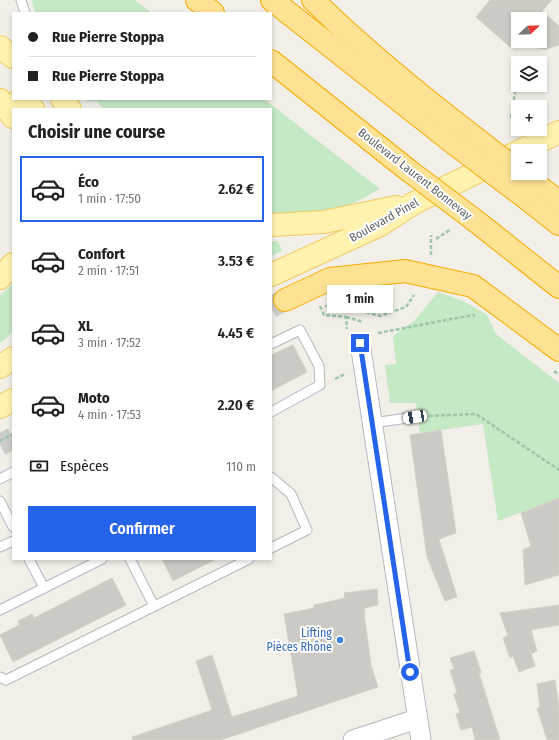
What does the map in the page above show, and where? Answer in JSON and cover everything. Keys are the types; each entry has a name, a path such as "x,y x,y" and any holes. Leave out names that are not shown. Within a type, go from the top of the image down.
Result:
{"highway":[{"path":"197,0 212,12"},
{"path":"272,0 534,193 559,202"},
{"path":"313,0 344,30 425,98"},
{"path":"334,0 354,24 465,141 511,167"},
{"name":"Boulevard Laurent Bonnevay","path":"272,62 408,170 559,286"},
{"path":"526,180 559,224"},
{"path":"285,300 330,279 405,271 473,286 556,360"}],"main road":[{"path":"0,48 12,56"},
{"path":"0,87 12,93"},
{"path":"0,100 12,116"},
{"path":"21,100 32,108"},
{"path":"63,100 69,108"},
{"name":"Boulevard Pinel","path":"534,144 559,132"},
{"name":"Boulevard Pinel","path":"272,275 380,225 414,203 511,155"},
{"path":"272,225 324,222 414,203"},
{"path":"0,278 12,265"},
{"path":"0,367 12,359"},
{"path":"0,407 12,401"}],"street":[{"path":"360,343 421,740"},
{"path":"353,740 417,719"}],"lane":[{"path":"21,0 25,12"},
{"path":"272,344 300,330 319,366 320,385 272,411"},
{"path":"372,423 415,417"},
{"path":"0,479 12,473"},
{"path":"272,478 291,494 308,530 272,548"},
{"path":"0,501 12,525"},
{"path":"0,547 12,541"},
{"path":"30,560 44,588"},
{"path":"0,610 100,560"},
{"path":"131,560 154,606"},
{"path":"0,677 6,680 247,560"}],"path":[{"path":"431,235 431,258"},
{"path":"364,322 346,317 324,314 320,306 343,306 380,316 406,307 417,289"},
{"path":"346,317 347,331 360,343 367,335 473,315 479,318"},
{"path":"556,360 559,375"},
{"path":"415,417 476,414 559,470"},
{"path":"0,440 12,434"}],"green space":[{"path":"32,0 135,0 151,12 35,12"},
{"path":"86,100 265,100 380,189 356,202 329,211 272,214 272,108 102,108 98,102"},
{"path":"272,241 278,241 282,251 272,256"},
{"path":"12,285 12,333 0,343 0,295"},
{"path":"438,292 463,301 487,315 496,334 559,383 559,498 498,521 483,424 420,433 416,403 390,403 385,365 396,364 393,336 415,320"}],"building":[{"path":"490,0 552,0 542,11 543,12 511,12 510,47 476,17"},
{"path":"547,15 559,26 559,45 546,49 538,48 547,48"},
{"path":"293,345 307,372 272,390 272,355"},
{"path":"441,430 456,533 439,539 457,597 445,601 427,557 410,435"},
{"path":"559,498 559,575 525,585 523,550 531,546 521,513"},
{"path":"162,560 214,560 173,581"},
{"path":"112,578 126,605 13,662 0,635 19,625 18,621 32,614 34,618"},
{"path":"377,589 378,605 364,608 364,614 371,665 378,687 221,740 133,740 132,737 212,710 196,661 212,655 232,717 298,696 284,614 314,608 314,605 345,598 344,593"},
{"path":"559,605 559,625 531,630 537,651 531,654 535,666 519,672 513,656 510,658 503,638 508,636 500,613"},
{"path":"474,651 481,672 479,673 500,740 475,740 472,727 461,730 456,714 460,713 454,694 457,693 450,670 454,669 450,658"},
{"path":"555,680 559,707 559,740 547,740 537,708 540,707 537,684"}],"tunnel":[{"path":"272,306 285,300"},
{"path":"0,445 12,439"}],"place":[{"name":"Lifting Pièces Rhône","path":"340,640"}],"route":[{"path":"360,343 410,672"}]}
